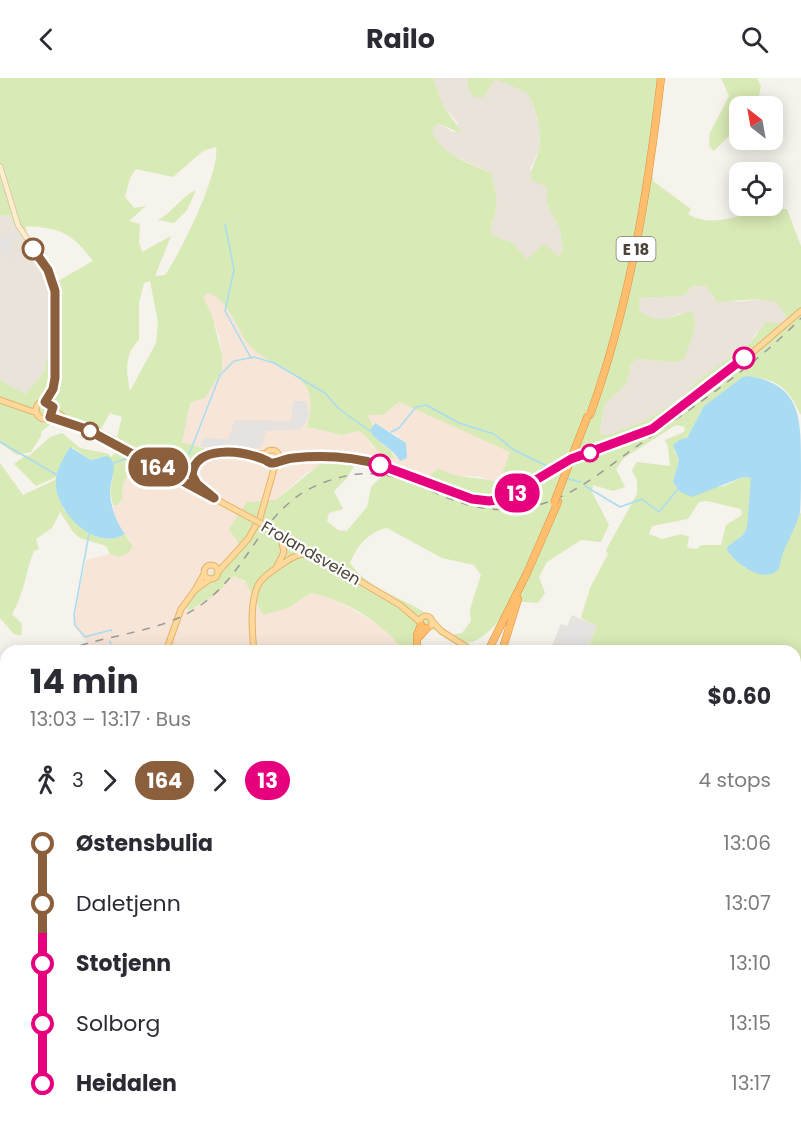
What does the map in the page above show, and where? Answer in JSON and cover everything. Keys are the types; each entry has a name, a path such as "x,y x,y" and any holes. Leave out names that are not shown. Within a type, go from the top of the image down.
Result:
{"highway":[{"name":"E 18","path":"589,415 634,243 656,78"},
{"name":"E 18","path":"488,645 526,573 556,503 589,415 630,278 645,201 661,78"},
{"name":"E 18","path":"488,645 556,503"},
{"name":"E 18","path":"504,645 526,573"},
{"path":"417,645 417,640 426,625"}],"main road":[{"path":"0,166 18,225 48,270 55,291 56,362 53,407 50,417"},
{"path":"270,483 266,459 272,450 291,458 357,459 472,499 489,501 504,499 571,459 652,429 726,375 801,311"},
{"path":"0,400 21,405 37,413 53,389"},
{"path":"21,405 42,403"},
{"name":"Frolandsveien","path":"42,403 53,407 71,422 280,534 407,610 426,625"},
{"name":"Frolandsveien","path":"37,413 42,418 50,417 71,422"},
{"path":"173,475 183,474 200,458 212,453 232,453 276,463 291,458"},
{"path":"195,590 218,572 248,539 260,518 277,453"},
{"name":"Frolandsveien","path":"200,458 194,466 193,480 214,498"},
{"path":"274,569 284,552 280,534"},
{"path":"253,645 256,590 261,581 274,569 302,554 335,566"},
{"path":"168,645 181,609 195,590 205,568 229,558"},
{"path":"211,565 218,572"},
{"path":"204,574 210,579"},
{"name":"Frolandsveien","path":"407,610 425,616 426,625"},
{"path":"425,616 426,625 464,645"}],"shaded area":[{"path":"433,78 467,78 468,89 484,97 495,79 529,93 540,129 539,150 530,169 547,187 547,204 560,229 563,251 560,256 527,259 512,242 492,237 490,229 496,210 495,189 491,173 454,156 437,144 432,131 437,123 455,133 458,123 444,107"},
{"path":"11,215 53,279 54,335 43,374 25,394 0,380 0,216"},
{"path":"16,232 19,237 12,241 13,253 11,255 16,259 9,262 0,249 0,238"},
{"path":"693,286 707,286 713,297 738,302 759,299 776,302 788,319 786,324 756,333 750,343 696,382 682,397 647,420 608,435 599,434 605,404 627,383 631,364 637,359 675,362 681,313 662,321 651,320 640,311 639,298 682,296"},
{"path":"209,293 220,298 255,350 293,372 305,386 312,400 307,427 342,435 359,431 365,435 373,448 394,458 394,453 400,461 399,436 374,424 365,415 383,415 399,402 511,451 499,482 477,476 452,477 438,468 430,477 397,470 386,472 341,461 307,472 276,500 241,547 185,602 190,611 215,595 234,576 288,608 311,593 331,597 389,631 400,645 85,645 88,644 73,625 86,560 114,553 131,541 116,522 113,505 118,505 123,498 122,488 132,462 177,471 204,451 205,448 182,443 190,403 205,398 213,381 219,375 222,355 219,335 203,297"},
{"path":"293,401 307,401 309,417 301,429 266,431 261,447 255,449 200,447 203,438 228,439 235,420 291,421"},
{"path":"572,615 597,626 589,645 552,645 561,624 567,626"}],"green space":[{"path":"0,78 433,78 444,107 463,134 437,123 432,131 436,139 449,152 465,162 491,173 496,203 491,229 492,236 512,242 527,259 544,244 559,256 563,251 560,229 547,204 547,187 531,180 540,142 536,113 528,93 495,79 484,97 475,98 468,89 467,78 662,78 652,160 653,181 691,209 688,214 702,219 724,220 739,216 783,216 783,209 787,209 801,246 801,415 782,387 769,380 749,376 704,406 687,438 674,450 679,460 673,482 680,492 724,486 743,477 752,478 747,527 743,535 728,546 730,555 745,568 779,569 781,551 801,512 801,645 589,645 596,626 581,618 590,588 608,554 606,550 637,494 637,480 632,470 637,462 670,466 668,446 665,440 684,432 685,427 676,425 624,458 616,469 625,487 613,491 593,485 592,492 609,525 601,542 581,540 547,562 539,577 545,593 538,603 513,601 486,634 472,642 462,641 430,629 420,633 417,645 399,645 362,614 337,601 311,593 288,608 263,615 245,581 234,576 215,595 189,611 185,602 195,588 241,547 229,529 247,502 276,500 324,461 341,461 354,466 347,478 334,491 343,509 329,513 327,521 338,530 347,531 367,507 371,487 386,472 397,470 429,477 438,468 460,476 499,482 510,452 399,402 383,415 366,415 377,437 391,451 394,458 379,452 359,431 342,435 307,427 311,402 301,380 254,350 223,303 209,293 203,297 212,315 222,355 222,370 205,398 190,403 182,443 205,448 204,451 177,471 149,469 132,463 122,488 123,498 118,505 113,505 110,491 113,476 101,457 91,460 72,447 63,509 98,537 115,538 125,534 133,547 128,553 118,557 110,554 106,546 80,538 73,532 60,512 52,528 36,539 39,549 34,551 20,598 12,614 22,624 21,636 14,634 0,618 0,463 23,495 55,480 56,477 36,486 14,464 26,455 29,456 50,437 62,433 80,448 109,454 111,457 115,453 86,432 54,421 41,432 31,452 17,455 0,443 0,380 25,394 43,374 54,335 52,279 13,223 11,215 0,216","holes":["216,147 216,158 206,192 172,264 165,275 155,276 171,236 142,252 139,242 140,224 129,221 146,206 134,208 125,197 130,178 136,169 173,177 203,151","26,226 48,228 65,234 79,244 93,261 58,281 27,236","150,281 158,322 156,343 130,391 127,364 131,351 139,340 139,303 144,283","693,286 706,286 717,302 759,299 776,302 788,319 786,324 766,322 750,343 696,382 682,397 647,420 608,435 599,434 605,404 627,383 631,364 637,359 675,362 684,359 693,336 695,324 693,312 666,319 654,319 640,311 639,298 682,296","110,413 122,417 117,437 101,429","707,501 741,509 742,515 726,525 721,545 701,545 697,549 687,548 689,537 682,534 662,539 649,534 652,526 688,519 699,502","387,528 442,558 474,565 481,575 470,609 471,621 462,633 452,635 424,612 372,584 350,563 369,536"]},
{"path":"721,78 757,78 761,86 759,96 729,96"},
{"path":"729,96 729,136 714,151 709,146 710,133"},
{"path":"196,190 187,210 174,223 158,220 186,197"}],"water":[{"path":"743,377 766,380 779,387 788,396 795,406 800,433 800,513 779,569 766,575 758,574 743,566 727,550 728,546 743,535 747,527 751,478 743,477 692,497 680,492 673,482 679,460 673,445 687,438 704,406"},
{"path":"375,423 406,443 407,458 400,461 373,435 370,431"},
{"path":"70,447 91,460 107,456 111,459 114,467 110,492 112,504 125,534 114,538 102,538 91,534 80,527 64,508 58,497 56,481 60,465"}],"waterway":[{"path":"225,224 234,270 225,311 251,358"},
{"path":"170,466 180,464 190,452 220,375 234,361 254,357 274,363 325,393 339,409 370,431"},
{"path":"391,432 399,428 416,407 426,405 459,423 494,434 514,450 547,466"},
{"path":"0,442 57,475"},
{"path":"114,463 125,459 148,471"},
{"path":"568,479 581,482"},
{"path":"585,486 620,507 642,499 659,512 678,489"},
{"path":"89,534 74,615 75,625 85,637 111,630 112,632"}],"railway":[{"path":"83,645 155,627 189,613 221,587 272,520 287,505 304,492 325,482 351,475 373,474 393,477 468,505 499,510 531,507 564,495 594,477 720,387 763,354 801,318"}],"bus line":[{"name":"164","path":"33,249 48,270 55,291 55,378 53,389 45,402 50,403 53,407 54,412 50,417 71,422 86,429 214,498 212,493 193,480 192,475 194,466 200,458 212,453 231,453 254,457 272,464 291,458 347,457 380,465"},
{"name":"13","path":"380,465 472,499 489,501 504,499 520,492 571,459 652,429 726,375 744,358"}]}
